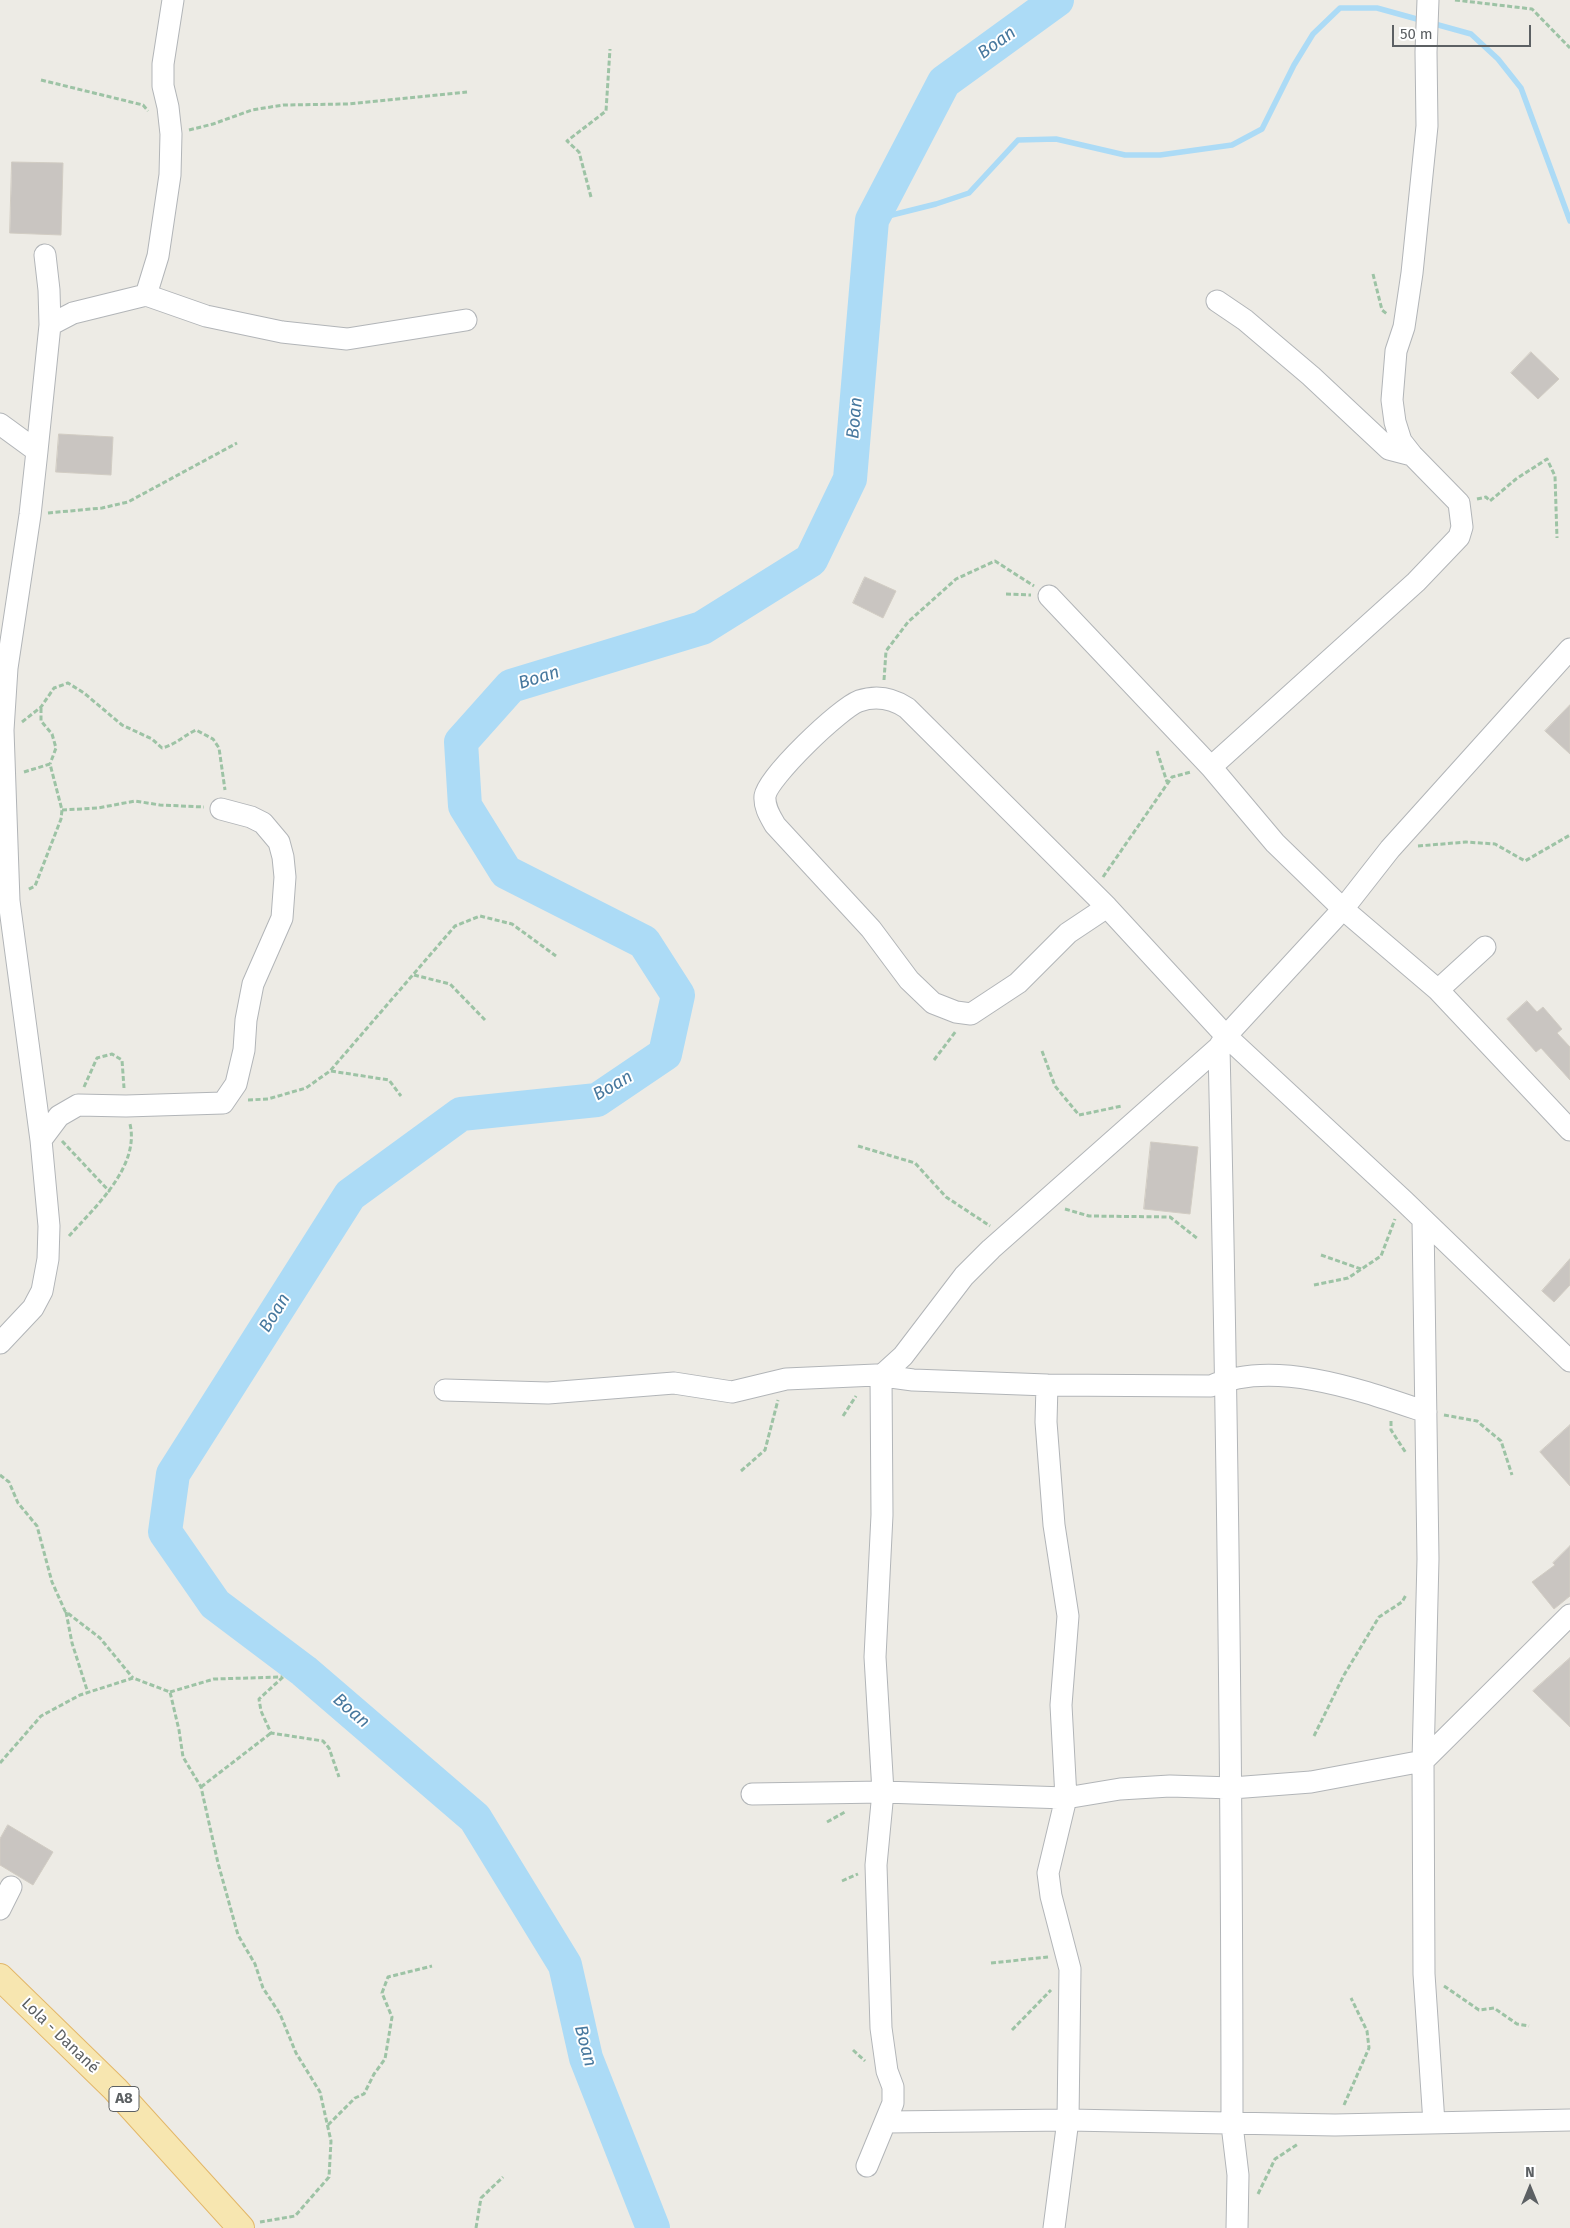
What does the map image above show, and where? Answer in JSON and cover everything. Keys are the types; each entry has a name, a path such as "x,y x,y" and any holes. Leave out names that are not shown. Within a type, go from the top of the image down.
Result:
{"main road":[{"name":"Lola - Danané","path":"0,1977 114,2089 240,2227"}],"street":[{"path":"146,295 158,256 170,175 171,134 163,86 163,64 173,0"},
{"path":"1211,767 1416,582 1458,537 1462,526 1460,503 1412,455 1401,441 1395,422 1392,400 1396,352 1404,327 1412,273 1427,126 1426,52 1428,0"},
{"path":"0,1343 33,1308 42,1292 48,1259 49,1226 46,1134 9,902 3,730 3,667 30,515 50,325 45,255"},
{"path":"50,325 73,313 146,295 206,316 282,332 347,340 466,320"},
{"path":"1217,301 1245,320 1311,376 1390,449 1412,455"},
{"path":"0,424 37,450"},
{"path":"1049,596 1211,767 1275,843 1343,910 1438,990 1570,1130"},
{"path":"867,2166 893,2104 893,2087 887,2071 881,2028 876,1865 883,1792 875,1656 882,1515 881,1376 903,1356 964,1276 1005,1236 1222,1042 1343,910 1390,849 1570,649"},
{"path":"1100,900 1018,983 971,1014 956,1012 933,1003 909,980 871,928 775,825 767,810 765,795 774,778 831,720 857,702 883,698 895,700 907,708 1100,900 1222,1042 1404,1201 1570,1361"},
{"path":"46,1134 64,1112 78,1105 126,1106 223,1103 236,1084 244,1050 246,1020 253,984 282,918 285,877 284,857 278,842 263,823 220,808"},
{"path":"1438,990 1485,947"},
{"path":"1222,1042 1232,1788 1232,2125 1238,2176 1237,2228"},
{"path":"1423,1220 1428,1559 1423,1762 1424,1974 1434,2123"},
{"path":"445,1390 548,1393 674,1383 732,1392 784,1380 881,1376 913,1380 1047,1385 1211,1386 1226,1379 1275,1375 1348,1386 1426,1412"},
{"path":"1047,1385 1046,1422 1054,1525 1068,1616 1061,1706 1066,1798 1048,1873 1051,1896 1068,1961 1068,2120 1054,2228"},
{"path":"752,1794 883,1792 1066,1798 1120,1789 1170,1786 1232,1788 1310,1782 1423,1762 1570,1615"},
{"path":"0,1909 11,1887"},
{"path":"887,2122 1068,2120 1232,2125 1570,2120"}],"path":[{"path":"1455,0 1532,9 1570,48"},
{"path":"591,197 579,152 567,141 606,111 610,49"},
{"path":"41,80 143,105 171,134 213,124 252,110 283,105 348,104 467,92"},
{"path":"1373,274 1382,310 1404,327"},
{"path":"30,515 102,508 128,502 237,444"},
{"path":"1460,503 1486,497 1490,501 1516,479 1547,460 1555,476 1558,538"},
{"path":"883,698 886,651 908,622 956,579 995,561 1049,596"},
{"path":"1006,594 1049,596"},
{"path":"3,730 28,719 41,707 54,688 68,683 84,693 122,725 152,739 162,748 172,746 186,734 196,730 212,739 219,748 226,786 220,808 160,805 135,801 98,808 62,810"},
{"path":"9,902 35,886 61,819 62,810 50,764 56,748 52,734 41,721 41,707"},
{"path":"1157,751 1168,783"},
{"path":"5,780 50,764"},
{"path":"1100,900 1136,831 1172,777 1211,767"},
{"path":"1390,849 1466,842 1495,844 1525,862 1570,835"},
{"path":"223,1103 268,1099 306,1088 330,1071 454,926 480,916 512,924 556,956"},
{"path":"414,975 450,984 485,1020"},
{"path":"934,1060 971,1014"},
{"path":"1042,1051 1055,1086 1079,1115 1124,1106"},
{"path":"48,1259 110,1192 127,1160 132,1132 126,1106 122,1060 112,1054 97,1058 78,1105"},
{"path":"330,1071 388,1080 401,1096"},
{"path":"46,1134 110,1192"},
{"path":"858,1146 915,1163 946,1197 1005,1236"},
{"path":"1314,1285 1348,1278 1381,1256 1387,1242 1388,1233 1404,1201"},
{"path":"1043,1202 1089,1216 1170,1217 1198,1239"},
{"path":"1321,1256 1362,1269"},
{"path":"741,1471 765,1450 784,1380"},
{"path":"1391,1400 1391,1430 1415,1467 1427,1481"},
{"path":"1426,1412 1477,1421 1501,1441 1512,1475"},
{"path":"0,1475 9,1482 18,1503 38,1526 52,1582 65,1611 72,1643 88,1692"},
{"path":"1314,1736 1344,1675 1379,1617 1402,1602 1411,1588"},
{"path":"65,1611 100,1638 133,1678 170,1692 214,1679 284,1676 259,1699 261,1711 271,1732"},
{"path":"0,1763 42,1716 88,1692 133,1678"},
{"path":"170,1692 183,1758 201,1787 218,1863 238,1935 255,1964 263,1988 280,2014 296,2053 320,2092 331,2141 329,2177 295,2216 240,2227"},
{"path":"201,1787 271,1732 323,1742 329,1748 339,1778"},
{"path":"991,1963 1037,1959 1068,1961"},
{"path":"1012,2030 1068,1961"},
{"path":"327,2125 355,2098 364,2094 374,2074 385,2060 392,2017 382,1993 388,1977 432,1966"},
{"path":"1424,1974 1479,2010 1494,2008 1517,2024 1529,2026"},
{"path":"476,2228 481,2198 503,2177"}],"building":[{"path":"12,162 63,163 61,235 10,233"},
{"path":"1531,352 1559,379 1538,399 1511,373"},
{"path":"59,434 113,437 111,475 56,472"},
{"path":"865,577 896,591 883,618 853,603"},
{"path":"1570,705 1570,754 1545,731"},
{"path":"1527,1001 1537,1012 1543,1007 1562,1029 1557,1033 1570,1047 1570,1080 1541,1048 1536,1052 1507,1019"},
{"path":"1151,1142 1198,1147 1190,1214 1144,1209"},
{"path":"1570,1259 1570,1285 1554,1302 1542,1291"},
{"path":"1570,1425 1570,1486 1540,1452"},
{"path":"1570,1546 1570,1596 1554,1609 1532,1582 1555,1565 1553,1563"},
{"path":"1570,1658 1570,1727 1533,1691"},
{"path":"8,1825 53,1852 33,1885 0,1865 0,1839"}],"waterway":[{"name":"Boan","path":"653,2228 586,2058 565,1965 475,1818 304,1671 215,1604 165,1532 173,1474 350,1195 461,1114 597,1100 665,1054 678,995 644,942 506,872 465,806 461,742 511,686 702,628 811,560 850,479 872,220 944,82 1057,0"},
{"path":"872,220 936,204 969,193 1018,140 1056,139 1125,155 1160,155 1232,145 1262,129 1294,65 1313,34 1340,8 1377,8 1471,34 1498,59 1521,88 1570,221"}]}
